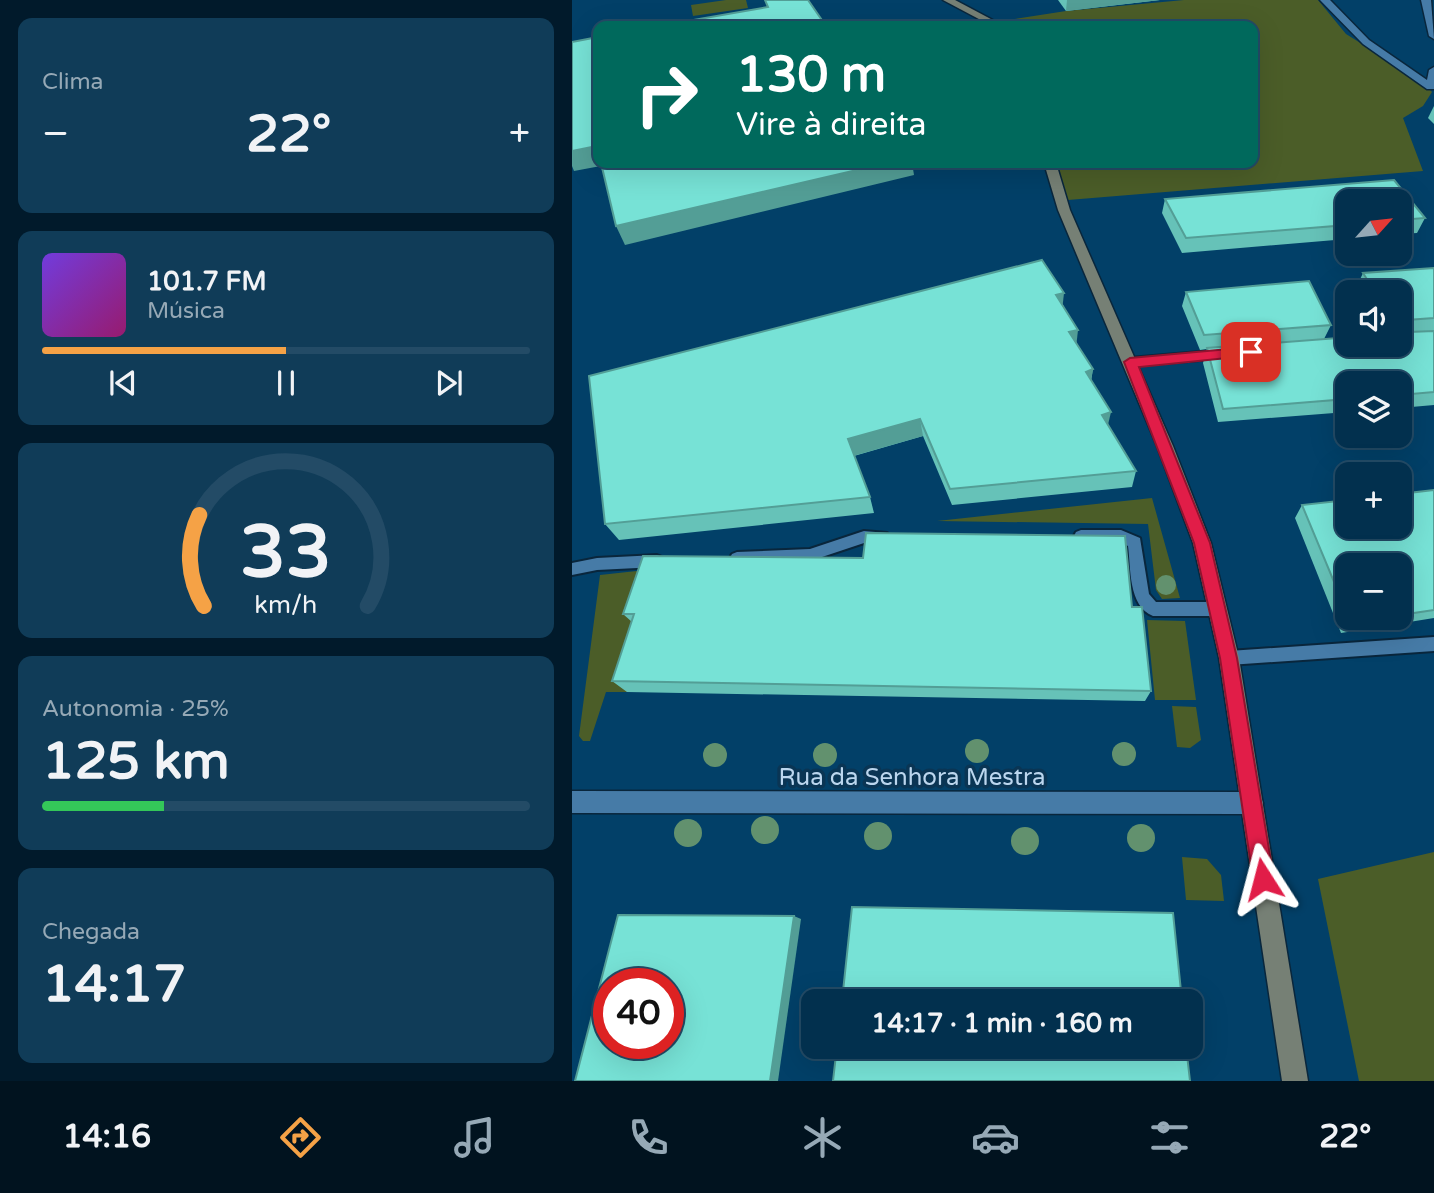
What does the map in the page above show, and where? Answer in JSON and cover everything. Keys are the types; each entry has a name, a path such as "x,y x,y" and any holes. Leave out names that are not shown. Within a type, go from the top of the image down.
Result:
{"street":[{"path":"948,0 989,21"},
{"path":"1325,0 1366,42 1433,87"},
{"path":"1426,0 1434,36"},
{"path":"1433,87 1434,70"},
{"path":"1052,168 1064,209 1130,362 1202,543 1229,658 1295,1081"},
{"name":"Rua da Senhora Mestra","path":"572,802 1252,803"}],"lane":[{"path":"1130,362 1234,353"},
{"path":"1067,536 1121,536 1135,542 1142,597 1153,608 1217,609"},
{"path":"717,559 810,555 864,537 891,537"},
{"path":"572,569 597,564 677,560"},
{"path":"1229,658 1434,644"}],"green space":[{"path":"746,0 748,8 693,16 691,5"},
{"path":"1184,0 1318,0 1346,34 1423,82 1432,92 1423,106 1403,118 1423,171 1068,200 1055,168 1258,168 1258,21 1001,21 1066,11"},
{"path":"1152,498 1180,598 1162,599 1156,590 1148,524 937,521"},
{"path":"655,569 627,692 606,692 590,741 583,741 579,736 600,575"},
{"path":"1147,620 1185,621 1196,700 1155,700"},
{"path":"1172,706 1196,707 1201,740 1190,748 1177,747"},
{"path":"1434,852 1434,1081 1359,1081 1318,879"},
{"path":"1182,857 1207,859 1221,875 1224,901 1186,900"}],"building":[{"path":"765,0 808,0 823,21 688,21 768,7"},
{"path":"593,38 593,147 572,151 572,42"},
{"path":"602,168 865,168 616,226"},
{"path":"1394,180 1401,189 1335,189 1335,226 1186,238 1165,199"},
{"path":"1412,202 1425,218 1412,219"},
{"path":"1042,260 1064,293 1056,295 1078,330 1069,332 1093,369 1086,372 1111,412 1102,415 1136,471 950,489 920,419 848,439 870,497 605,524 589,376"},
{"path":"1434,268 1434,318 1412,320 1412,280 1367,280 1363,273"},
{"path":"1309,281 1331,325 1204,335 1186,292"},
{"path":"1434,331 1434,392 1412,394 1412,371 1335,371 1335,400 1223,409 1207,348 1335,338 1335,357 1412,357 1412,332"},
{"path":"1434,490 1434,610 1412,613 1412,553 1335,553 1335,584 1302,505 1335,501 1335,539 1412,539 1412,493"},
{"path":"866,533 1125,536 1132,607 1142,607 1151,691 612,681 634,614 623,614 643,556 863,558"},
{"path":"852,907 1173,913 1181,989 843,989"},
{"path":"618,915 794,916 770,1081 575,1081 593,1012 593,1059 684,1059 684,968 604,968"},
{"path":"836,1059 1187,1059 1190,1081 833,1081"}],"route":[{"path":"1251,352 1130,362 1202,543 1229,658 1263,879"}]}
